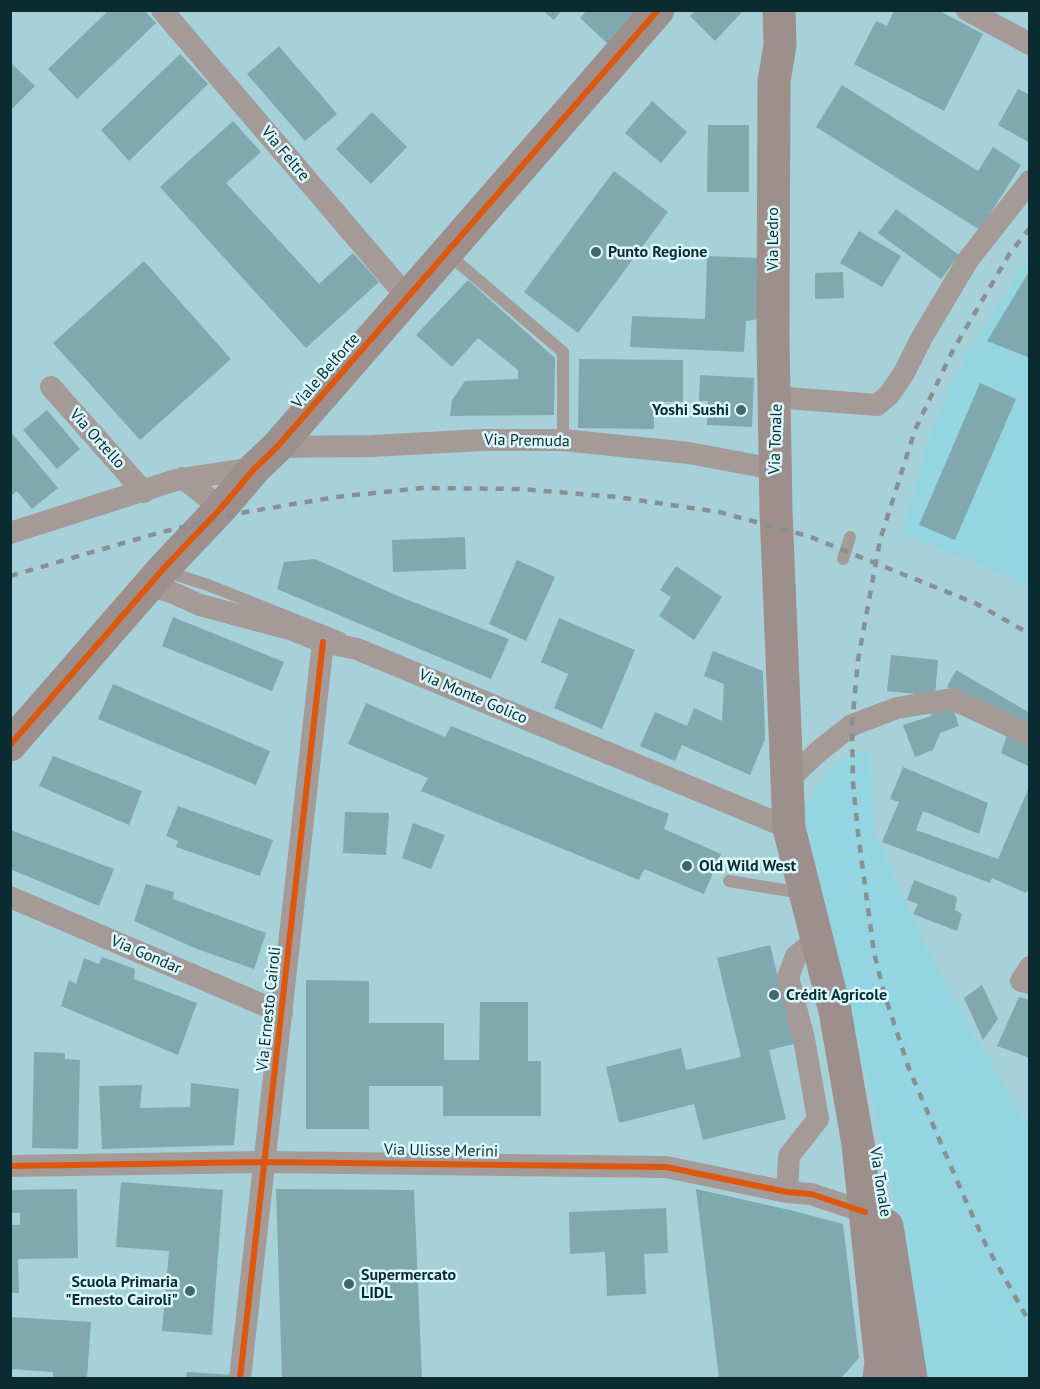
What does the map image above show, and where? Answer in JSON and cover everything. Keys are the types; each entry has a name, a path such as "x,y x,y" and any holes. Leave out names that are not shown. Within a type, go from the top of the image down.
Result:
{"main road":[{"name":"Via Ledro","path":"763,10 763,41 774,81"},
{"name":"Via Ledro","path":"774,397 774,81 780,45 779,10"},
{"name":"Viale Belforte","path":"10,745 408,298 658,11"},
{"name":"Via Tonale","path":"774,397 774,469 789,828 835,1011 858,1144 864,1212 894,1370"},
{"name":"Via Tonale","path":"835,1011 864,1097 874,1140 894,1370"}],"street":[{"name":"Via Feltre","path":"162,10 408,298"},
{"path":"967,10 1029,44"},
{"name":"Via Tonale","path":"774,397 877,405 889,395 904,373 921,339 968,260 1029,181"},
{"name":"Via Ortello","path":"51,387 144,492"},
{"name":"Via Premuda","path":"266,458 372,446 483,440 563,440 689,453 774,469"},
{"path":"10,533 183,478 266,458"},
{"path":"183,478 221,508"},
{"name":"Via Monte Golico","path":"158,577 171,592 200,605 290,628 323,642 357,649 789,828"},
{"name":"Via Ernesto Cairoli","path":"240,1378 323,642"},
{"path":"787,781 852,724 897,708 952,699 1029,735"},
{"name":"Via Gondar","path":"10,897 282,1013"},
{"path":"787,1192 789,1156 818,1119 804,1039 788,977 796,956 817,939"},
{"path":"1029,967 1021,981 1029,983"},
{"name":"Via Ulisse Merini","path":"10,1166 266,1162 666,1167 787,1192 811,1194 864,1212"}],"lane":[{"path":"447,253 563,352 563,440"},
{"path":"843,560 850,537"},
{"path":"158,577 180,576 337,635 357,649"},
{"path":"729,881 806,894"}],"shaded area":[{"path":"1029,257 1029,586 902,532 932,427 966,355"},
{"path":"870,749 874,832 926,946 983,1050 1029,1125 1029,1378 926,1378 883,1146 803,811 835,762"}],"building":[{"path":"109,10 144,10 156,23 77,99 48,69"},
{"path":"542,10 562,10 554,20"},
{"path":"587,10 641,10 609,45 580,18"},
{"path":"696,10 740,10 742,12 715,41 690,16"},
{"path":"894,10 938,10 983,34 944,111 854,64 876,21 887,26"},
{"path":"279,46 337,114 305,141 247,74"},
{"path":"180,54 208,84 129,161 101,130"},
{"path":"10,62 35,86 10,111"},
{"path":"842,85 978,171 993,147 1021,165 980,230 816,127"},
{"path":"1018,89 1030,95 1030,143 998,125"},
{"path":"652,101 687,132 661,163 625,133"},
{"path":"372,112 407,147 371,184 336,149"},
{"path":"233,121 261,152 226,183 319,284 353,253 379,282 306,348 160,187"},
{"path":"708,125 749,125 749,192 707,192"},
{"name":"Punto Regione","path":"614,171 668,212 578,333 524,292"},
{"path":"896,209 959,255 941,279 878,233"},
{"path":"859,231 901,256 882,287 840,263"},
{"path":"707,256 760,258 759,319 746,321 744,352 630,347 632,316 705,319"},
{"path":"144,261 231,359 140,440 53,343"},
{"path":"1030,270 1030,358 987,341"},
{"path":"843,272 844,298 815,299 815,273"},
{"path":"468,280 555,358 554,415 450,416 452,400 465,381 518,379 518,370 478,338 452,367 416,335"},
{"path":"579,359 683,360 683,402 654,402 654,429 578,428"},
{"path":"700,375 754,378 752,427 707,425 708,401 699,401"},
{"path":"980,383 1016,399 955,540 919,525"},
{"path":"47,410 80,449 57,469 23,430"},
{"path":"10,431 58,488 32,509 17,491 10,497"},
{"path":"465,537 466,569 393,572 392,540"},
{"path":"315,559 398,596 509,639 491,679 277,589 284,562"},
{"path":"517,560 555,577 526,641 489,624"},
{"path":"676,566 722,597 694,640 659,616 671,597 660,590"},
{"path":"173,617 284,662 272,691 162,646"},
{"path":"559,618 635,650 602,729 554,708 568,674 541,662"},
{"path":"713,651 763,671 765,739 750,775 682,745 675,761 640,746 655,712 687,726 694,708 722,721 724,684 704,676"},
{"path":"891,655 938,660 935,696 887,691"},
{"path":"956,670 1030,713 1030,730 947,687"},
{"path":"113,684 270,751 256,785 98,719"},
{"path":"951,702 959,726 940,733 933,750 915,757 903,725 931,716 933,705"},
{"path":"366,703 445,737 451,726 669,814 664,829 721,854 704,894 644,869 639,880 421,791 428,778 348,744"},
{"path":"1007,735 1030,744 1030,767 1001,753"},
{"path":"53,756 142,791 129,825 39,786"},
{"path":"903,767 988,803 979,834 923,811 916,830 998,859 1030,785 1030,886 1026,893 992,878 990,883 882,842 899,802 890,799"},
{"path":"178,806 273,840 260,876 176,847 178,841 166,836"},
{"path":"345,812 389,813 386,855 343,853"},
{"path":"413,823 445,835 431,869 402,858"},
{"path":"10,830 114,869 99,906 10,869"},
{"path":"914,880 957,897 955,910 962,914 957,931 913,914 918,904 907,900"},
{"path":"146,884 174,892 173,899 266,933 254,969 197,949 134,921"},
{"path":"770,945 794,1044 769,1050 786,1119 703,1140 694,1104 619,1123 606,1067 681,1048 686,1070 741,1057 717,958"},
{"path":"102,957 135,969 134,979 197,1003 178,1055 61,1006 69,980 76,984 84,958 99,964"},
{"path":"306,980 369,981 369,1023 444,1023 444,1060 479,1060 480,1002 528,1002 528,1061 541,1061 541,1116 443,1116 443,1086 369,1086 369,1129 306,1129"},
{"path":"982,985 998,1019 983,1040 964,998"},
{"path":"1019,997 1030,1000 1030,1058 997,1046"},
{"path":"34,1052 65,1053 65,1059 80,1060 78,1149 32,1148"},
{"path":"191,1083 239,1089 234,1145 102,1149 99,1086 142,1085 140,1108 190,1107"},
{"name":"Scuola Primaria \"Ernesto Cairoli\"","path":"121,1182 223,1190 212,1335 162,1331 169,1251 116,1247"},
{"path":"77,1189 78,1258 18,1259 19,1293 10,1293 10,1225 20,1225 20,1213 10,1213 10,1190"},
{"name":"Supermercato LIDL","path":"276,1189 414,1190 422,1378 282,1378"},
{"path":"696,1189 843,1224 859,1358 841,1378 719,1378"},
{"path":"666,1208 668,1253 644,1254 646,1294 607,1296 605,1252 570,1254 569,1212"},
{"path":"10,1317 91,1322 87,1378 53,1378 53,1372 10,1369"},
{"path":"187,1372 232,1375 232,1378 186,1378"}],"railway":[{"path":"1030,228 1010,253 952,352 915,430 880,540 858,660 852,725 853,783 858,833 874,953 885,996 909,1069 961,1190 986,1245 1030,1323"},
{"path":"10,576 158,533 246,512 336,497 422,488 521,489 617,497 719,512 808,536 977,604 1030,634"}],"cycle path":[{"path":"10,745 165,567 277,447 658,10"},
{"path":"240,1378 323,642"},
{"path":"10,1166 265,1162 666,1167 787,1192 811,1194 865,1212"}],"place":[{"name":"Punto Regione","path":"596,252"},
{"name":"Yoshi Sushi","path":"741,410"},
{"name":"Old Wild West","path":"687,866"},
{"name":"Crédit Agricole","path":"774,995"},
{"name":"Supermercato LIDL","path":"349,1284"},
{"name":"Scuola Primaria \"Ernesto Cairoli\"","path":"190,1291"}]}
